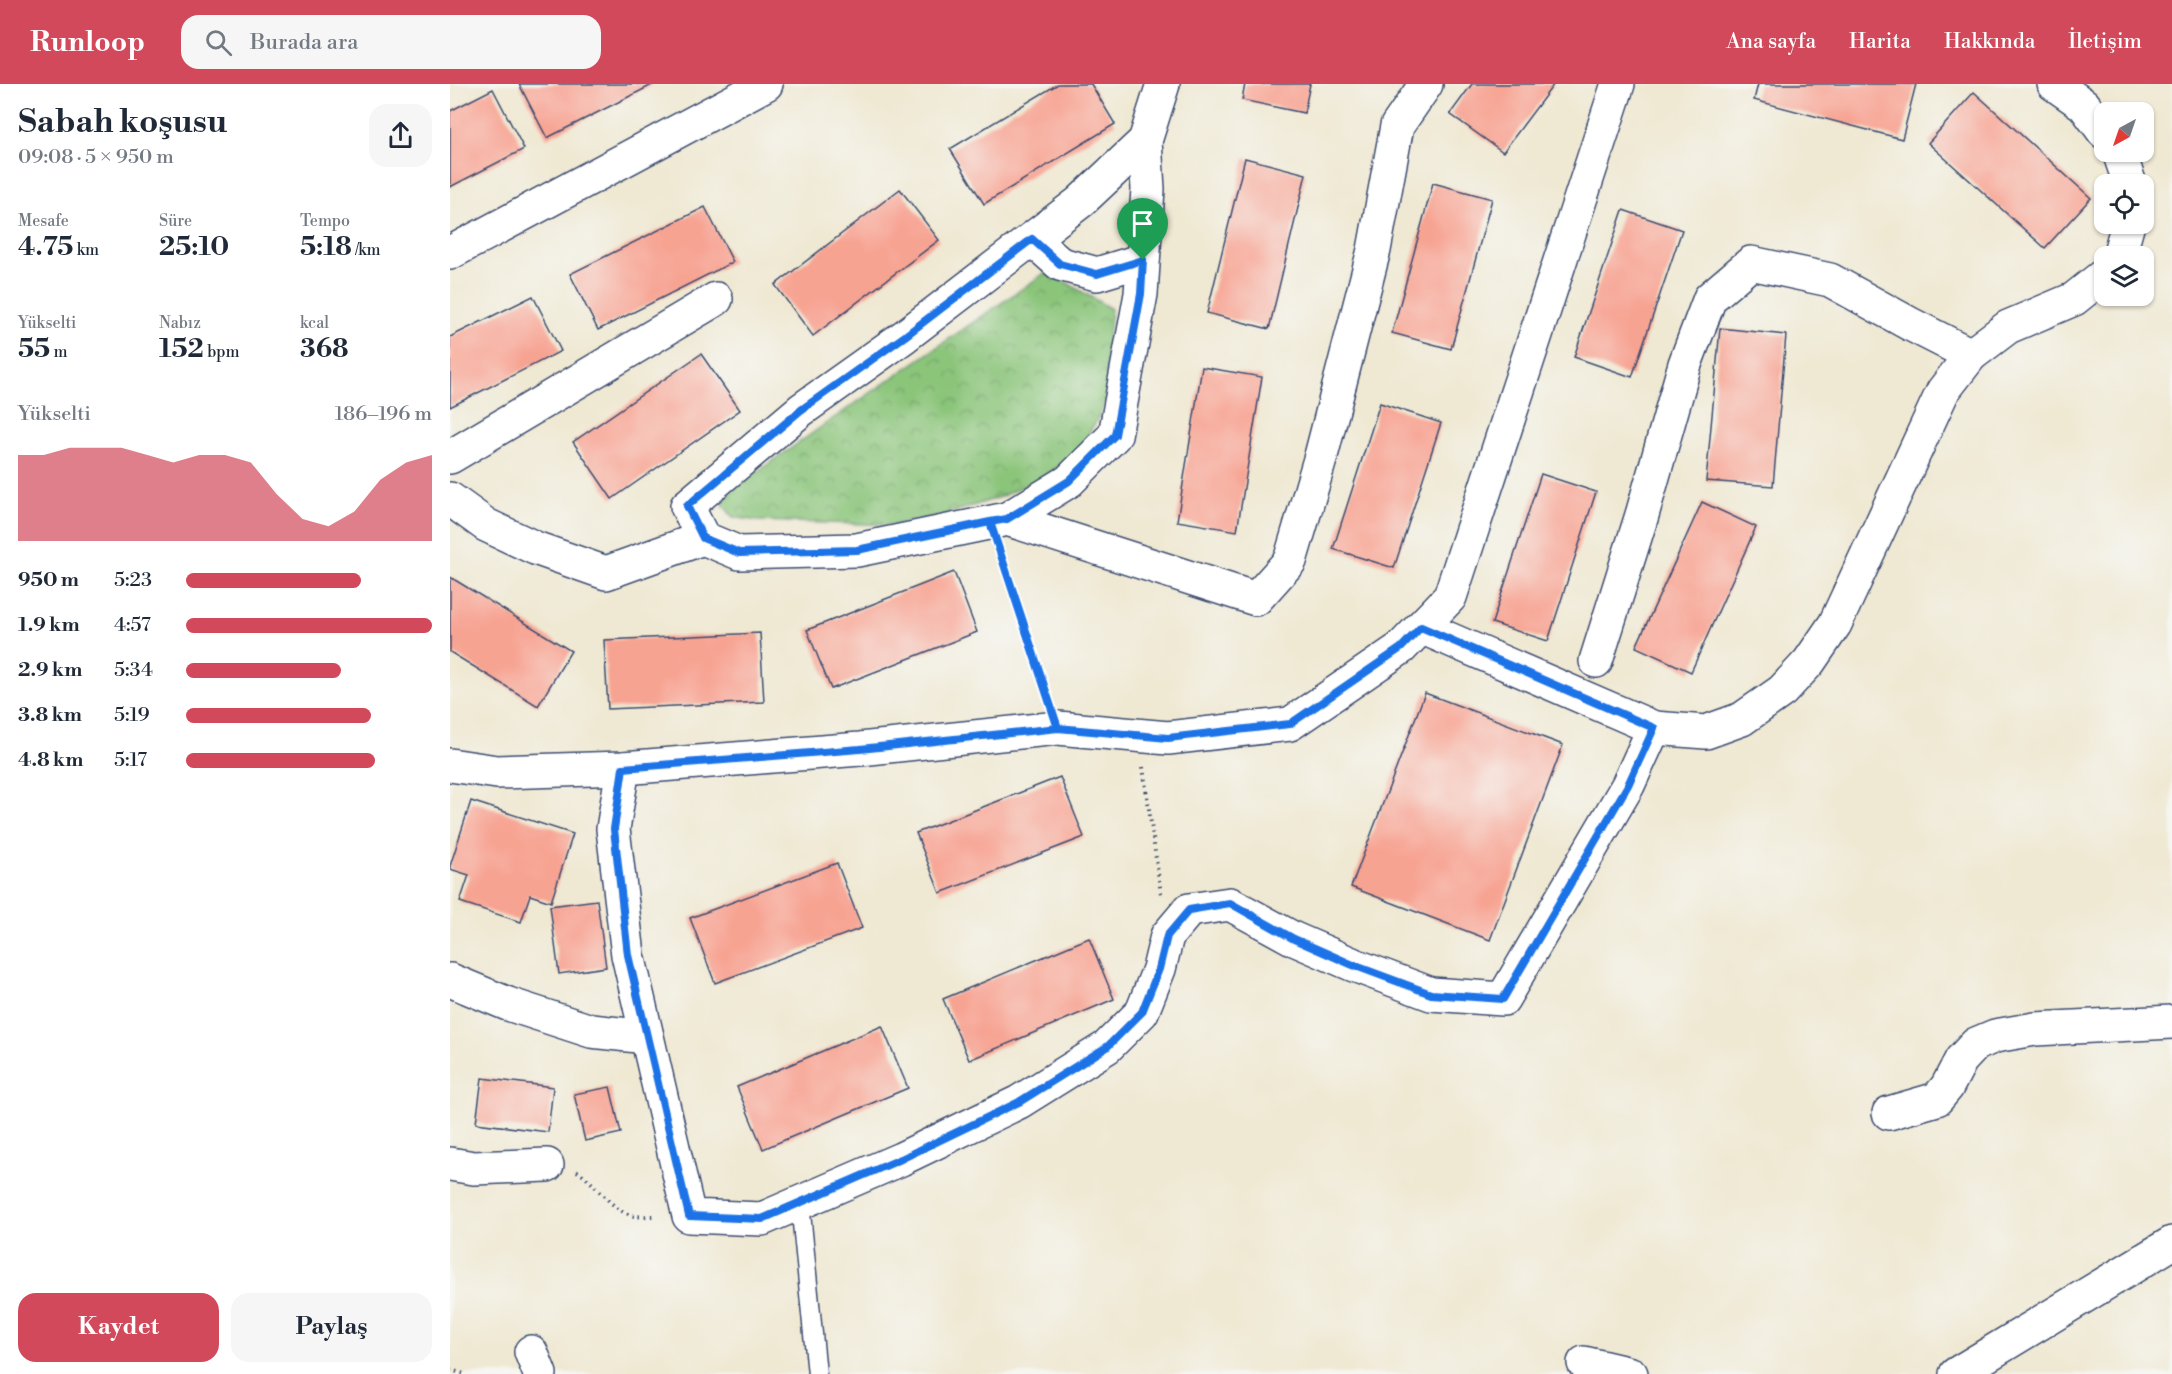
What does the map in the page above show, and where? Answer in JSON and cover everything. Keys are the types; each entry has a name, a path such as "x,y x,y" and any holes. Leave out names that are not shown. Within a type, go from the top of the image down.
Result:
{"street":[{"path":"450,253 766,84"},
{"path":"1145,141 1080,201 905,336 801,410 687,506 703,538 739,553 857,550 999,521 1069,481 1115,435 1141,294 1148,189 1145,141 1163,84"},
{"path":"999,521 1256,598 1290,561 1321,456 1374,250 1397,126 1426,84"},
{"path":"450,765 497,772 623,768 860,749 1058,728 1168,738 1290,724 1401,648 1450,597 1618,84"},
{"path":"2054,84 2084,105 2094,118"},
{"path":"1032,239 1060,264 1097,274 1143,260"},
{"path":"1596,661 1642,515 1685,364 1710,298 1751,263 1830,280 1971,355"},
{"path":"1421,627 1654,728 1706,732 1742,718 1782,691 1809,663 1835,624 1942,391 1971,355 2008,327 2074,299 2094,283"},
{"path":"450,457 716,299"},
{"path":"450,499 486,525 535,548 606,573 703,538"},
{"path":"623,768 614,829 628,955 689,1216 762,1219 901,1159 1019,1102 1107,1047 1142,1012 1159,969 1167,936 1189,910 1230,903 1294,939 1353,965 1431,994 1503,999 1628,785 1654,728"},
{"path":"450,980 508,1004 591,1030 647,1037"},
{"path":"1889,1113 1936,1099 1947,1087 1961,1060 1968,1052 1976,1044 1995,1036 2035,1029 2172,1022"},
{"path":"450,1164 474,1168 547,1165"},
{"path":"1956,1374 2172,1244"},
{"path":"1584,1363 1630,1374"}],"lane":[{"path":"800,1203 817,1374"}],"path":[{"path":"999,521 1058,728"},
{"path":"1138,736 1167,936"},
{"path":"547,1165 566,1164 584,1176 616,1208 636,1216 689,1216"},
{"path":"450,1370 465,1374"}],"green space":[{"path":"1045,273 1069,284 1111,309 1106,358 1108,395 1096,422 1071,460 1041,478 1000,497 954,512 894,525 759,521 733,517 723,505 729,492"}],"building":[{"path":"519,84 654,84 547,138"},
{"path":"1058,84 1091,84 1115,124 984,204 950,149"},
{"path":"1245,84 1310,84 1304,113 1242,100"},
{"path":"1472,84 1554,84 1503,152 1450,114"},
{"path":"1758,84 1916,84 1902,139 1754,100"},
{"path":"493,89 524,149 450,187 450,111"},
{"path":"1974,92 2091,198 2045,248 1928,143"},
{"path":"1245,158 1306,174 1269,329 1207,313"},
{"path":"1433,183 1492,199 1451,349 1392,333"},
{"path":"900,189 939,240 813,336 775,285"},
{"path":"705,207 733,262 598,330 570,274"},
{"path":"1623,210 1682,230 1632,377 1574,357"},
{"path":"533,296 561,351 450,407 450,337"},
{"path":"1720,328 1786,335 1773,486 1706,481"},
{"path":"701,354 740,410 612,499 573,442"},
{"path":"1202,367 1262,377 1237,531 1177,521"},
{"path":"1380,403 1441,423 1394,568 1333,549"},
{"path":"1541,474 1596,492 1548,641 1492,623"},
{"path":"1702,502 1756,527 1691,672 1636,647"},
{"path":"954,572 977,632 831,689 807,630"},
{"path":"450,577 571,651 538,706 450,652"},
{"path":"760,633 764,702 608,709 604,640"},
{"path":"1425,693 1563,745 1490,940 1351,887"},
{"path":"1060,777 1084,837 940,893 916,833"},
{"path":"471,801 573,834 551,902 530,895 521,922 460,902 469,875 450,869 450,866"},
{"path":"837,863 862,928 715,983 690,918"},
{"path":"597,900 606,967 559,974 550,906"},
{"path":"1089,938 1114,999 969,1060 943,999"},
{"path":"882,1026 908,1088 763,1149 737,1087"},
{"path":"482,1078 553,1087 548,1132 476,1123"},
{"path":"610,1087 621,1133 585,1141 574,1094"}],"route":[{"path":"1143,260 1097,274 1060,264 1032,239 905,336 801,410 687,506 703,538 739,553 857,550 990,522 1058,728 1168,738 1290,724 1401,648 1421,627 1654,728 1628,785 1503,999 1431,994 1353,965 1294,939 1230,903 1189,910 1167,936 1159,969 1142,1012 1107,1047 1019,1102 901,1159 762,1219 689,1216 628,955 614,829 623,768 860,749 1058,728 1012,591 990,522 1007,519 1069,481 1115,435 1141,294 1143,260"}]}
